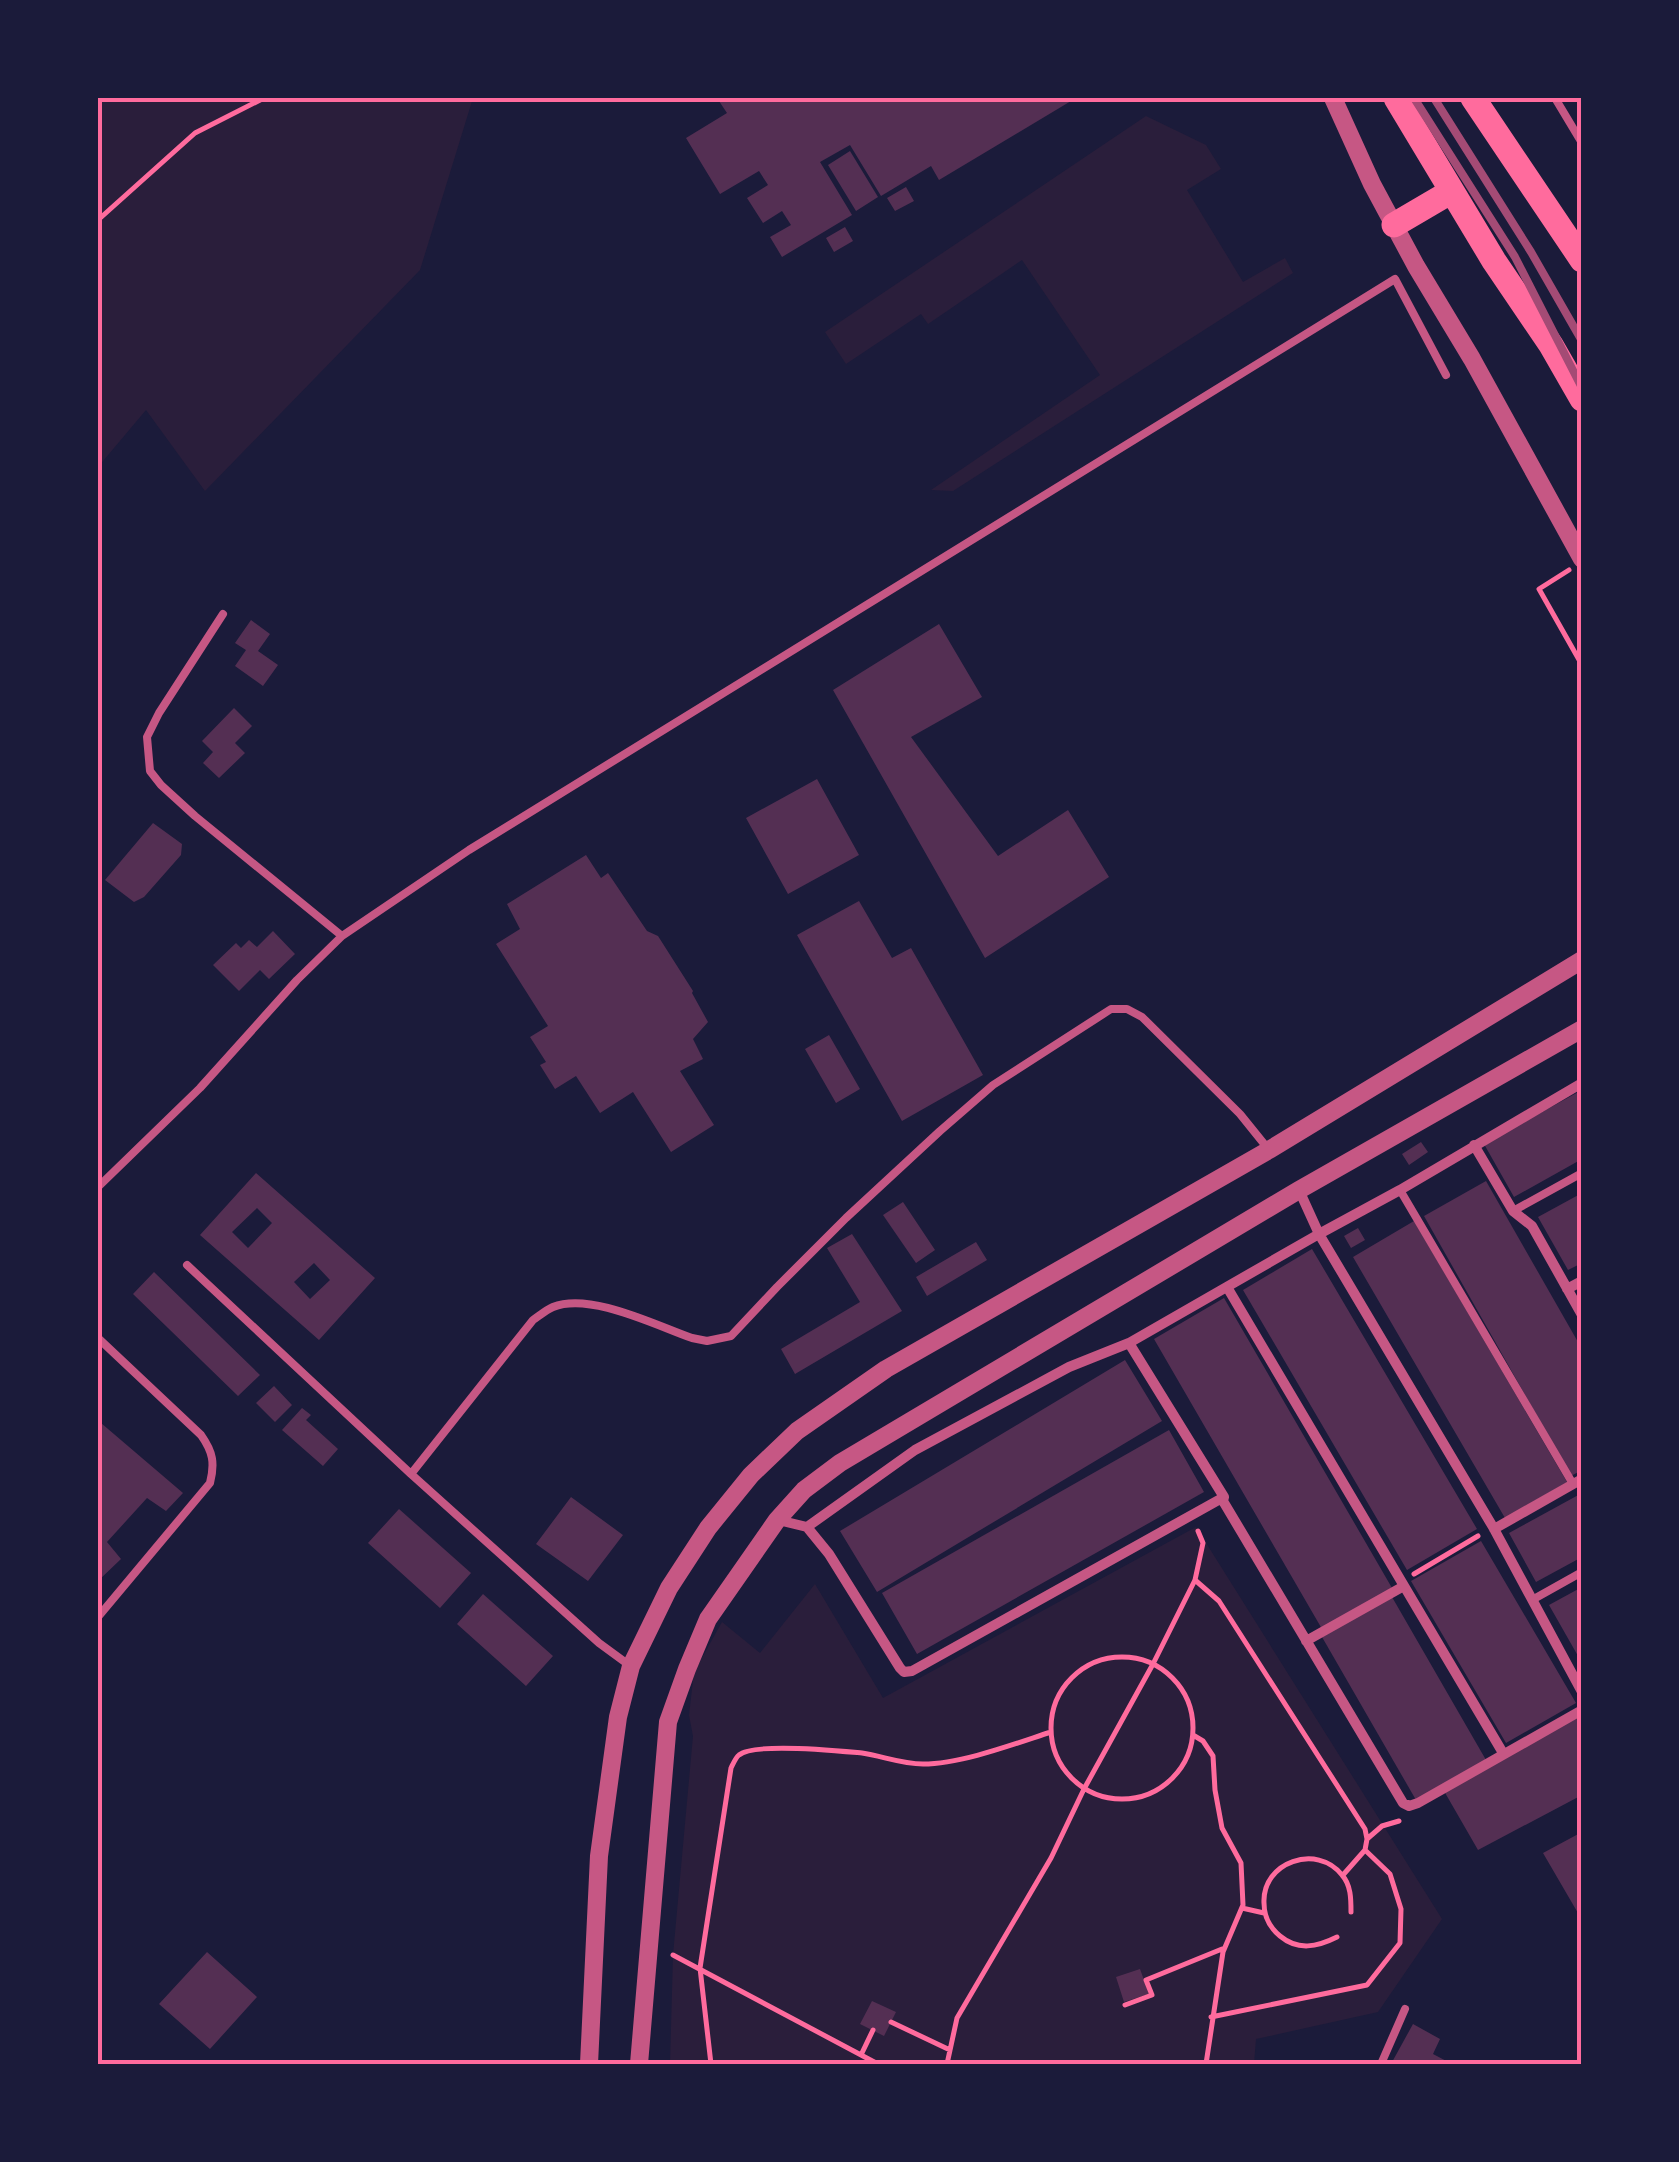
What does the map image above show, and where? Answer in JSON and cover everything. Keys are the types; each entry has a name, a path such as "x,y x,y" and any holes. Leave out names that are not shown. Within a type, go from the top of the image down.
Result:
{"main road":[{"path":"1396,98 1582,399"},
{"path":"1473,98 1578,248"},
{"path":"1394,225 1452,191"}],"street":[{"path":"1333,98 1394,225 1582,560"},
{"path":"589,2064 600,1856 618,1717 631,1666 669,1588 708,1528 751,1475 797,1431 886,1369 1270,1150 1582,960"},
{"path":"639,2064 668,1722 708,1620 777,1520 804,1490 840,1463 1299,1190 1582,1029"},
{"path":"808,1526 915,1450 1069,1367 1129,1343 1582,1083"},
{"path":"1474,1144 1513,1211 1532,1226 1582,1315"},
{"path":"1299,1190 1319,1234 1494,1529 1582,1692"},
{"path":"1567,1289 1582,1280"},
{"path":"1227,1287 1503,1752"},
{"path":"1129,1343 1403,1803 1418,1803 1582,1710"},
{"path":"1494,1529 1577,1482"},
{"path":"777,1520 808,1526 904,1672 1224,1499"},
{"path":"1306,1641 1403,1583"}],"lane":[{"path":"1556,98 1582,143"},
{"path":"98,1187 200,1088 342,936 469,850 1395,280 1446,374"},
{"path":"223,614 147,737 150,771 160,786 342,936"},
{"path":"411,1474 533,1320 553,1307 576,1303 600,1305 692,1338 707,1341 731,1336 818,1245 940,1130 994,1086 1111,1009 1127,1009 1142,1017 1240,1114 1270,1150"},
{"path":"1513,1211 1582,1172"},
{"path":"1400,1190 1577,1482"},
{"path":"187,1265 598,1643 631,1666"},
{"path":"98,1338 201,1435 215,1465 210,1483 98,1617"},
{"path":"1532,1600 1582,1572"},
{"path":"1381,2064 1405,2009"}],"path":[{"path":"98,220 195,133 264,98"},
{"path":"1582,560 1539,589 1582,664"},
{"path":"947,2064 958,2018 1051,1858 1195,1580 1203,1543 1196,1527 1224,1499"},
{"path":"1403,1583 1472,1539"},
{"path":"1195,1580 1219,1601 1365,1829 1365,1850 1342,1875"},
{"path":"1120,1657 1154,1664 1174,1678 1189,1702 1194,1728 1190,1753 1170,1782 1142,1797 1112,1799 1084,1789 1067,1774 1055,1754 1050,1732 1062,1689 1085,1667 1120,1657"},
{"path":"710,2064 700,1968 731,1768 738,1756 751,1749 768,1748 864,1754 927,1764 1050,1732"},
{"path":"1193,1735 1203,1741 1213,1756 1222,1828 1241,1862 1243,1904 1224,1948 1206,2064"},
{"path":"1367,1839 1382,1826 1402,1820"},
{"path":"1212,2017 1367,1985 1400,1943 1401,1908 1390,1874 1365,1850"},
{"path":"1337,1936 1321,1945 1305,1947 1287,1942 1272,1930 1264,1912 1263,1895 1269,1880 1292,1861 1307,1858 1326,1862 1342,1875 1351,1893 1352,1912"},
{"path":"1242,1908 1264,1912"},
{"path":"1125,2004 1152,1995 1146,1980 1224,1948"},
{"path":"673,1954 878,2064"},
{"path":"890,2022 950,2050"},
{"path":"861,2055 873,2030"}],"shaded area":[{"path":"98,98 473,98 420,270 205,491 146,410 98,467"},
{"path":"1146,116 1206,145 1221,169 1187,190 1243,282 1285,258 1293,273 953,491 931,490 1100,375 1022,260 928,324 921,314 846,364 825,332"},
{"path":"1196,1527 1442,1919 1378,2012 1256,2039 1254,2064 670,2064 673,1955 693,1736 689,1715 694,1672 722,1622 760,1653 815,1584 883,1698"}],"building":[{"path":"717,98 1076,98 939,180 931,166 881,196 850,145 820,162 852,215 782,257 770,237 791,225 782,211 763,223 747,198 768,185 759,171 720,194 686,138 727,113"},
{"path":"850,151 878,197 856,211 828,165"},
{"path":"906,187 914,201 895,211 887,198"},
{"path":"845,227 853,241 834,252 826,238"},
{"path":"251,620 270,634 258,651 278,665 263,686 235,666 246,650 235,643"},
{"path":"939,624 982,697 911,737 998,856 1068,810 1109,877 985,958 833,690"},
{"path":"234,708 252,726 235,743 245,753 219,778 203,763 213,752 202,741"},
{"path":"817,779 859,855 788,894 746,818"},
{"path":"153,823 182,844 181,855 144,897 134,902 105,880"},
{"path":"586,855 601,878 608,873 647,931 658,936 708,1022 693,1039 703,1059 680,1071 714,1125 671,1152 633,1092 600,1113 576,1076 555,1089 540,1065 546,1062 530,1037 548,1026 496,944 520,929 507,904"},
{"path":"859,901 892,958 911,948 983,1075 902,1121 797,935"},
{"path":"273,931 295,954 269,979 260,970 239,991 213,965 236,943 241,948 249,940 257,947"},
{"path":"829,1035 860,1089 836,1103 805,1049"},
{"path":"1582,1090 1582,1159 1514,1197 1484,1144"},
{"path":"1421,1142 1428,1152 1409,1165 1402,1154"},
{"path":"256,1173 375,1278 319,1340 200,1235","holes":["257,1208 272,1223 248,1248 232,1232","314,1263 330,1280 310,1299 294,1282"]},
{"path":"1486,1181 1582,1349 1582,1470 1571,1476 1424,1216"},
{"path":"1582,1193 1582,1263 1568,1270 1538,1217"},
{"path":"903,1202 935,1250 916,1263 883,1215"},
{"path":"1414,1221 1567,1482 1505,1518 1353,1257"},
{"path":"1358,1228 1365,1240 1351,1248 1344,1236"},
{"path":"852,1234 902,1311 795,1374 781,1349 860,1302 827,1248"},
{"path":"976,1242 987,1260 927,1296 916,1277"},
{"path":"1312,1249 1477,1529 1407,1570 1243,1290"},
{"path":"154,1272 260,1375 238,1396 133,1294"},
{"path":"1224,1298 1392,1588 1322,1629 1154,1339"},
{"path":"1125,1360 1162,1421 877,1592 840,1531"},
{"path":"274,1386 292,1405 275,1422 256,1403"},
{"path":"302,1408 311,1415 306,1420 338,1449 323,1466 282,1430"},
{"path":"101,1423 183,1493 166,1511 147,1498 107,1542 121,1559 98,1581 98,1427"},
{"path":"1169,1430 1204,1492 917,1654 882,1593"},
{"path":"1582,1493 1582,1557 1536,1582 1509,1533"},
{"path":"571,1497 623,1535 588,1581 536,1544"},
{"path":"399,1509 471,1573 440,1608 368,1543"},
{"path":"1481,1541 1576,1703 1506,1743 1411,1581"},
{"path":"1582,1587 1582,1663 1549,1605"},
{"path":"483,1594 553,1656 526,1686 457,1624"},
{"path":"1392,1597 1486,1760 1416,1800 1322,1637"},
{"path":"1582,1714 1582,1795 1478,1850 1444,1791"},
{"path":"1582,1832 1582,1920 1543,1853"},
{"path":"207,1952 257,1997 210,2049 159,2004"},
{"path":"1140,1969 1149,1994 1124,2002 1116,1977"},
{"path":"872,2001 896,2012 884,2036 860,2024"},
{"path":"1413,2024 1440,2039 1433,2054 1452,2064 1391,2064"}],"railway":[{"path":"1414,98 1515,257 1582,388"},
{"path":"1434,98 1582,341"}]}
